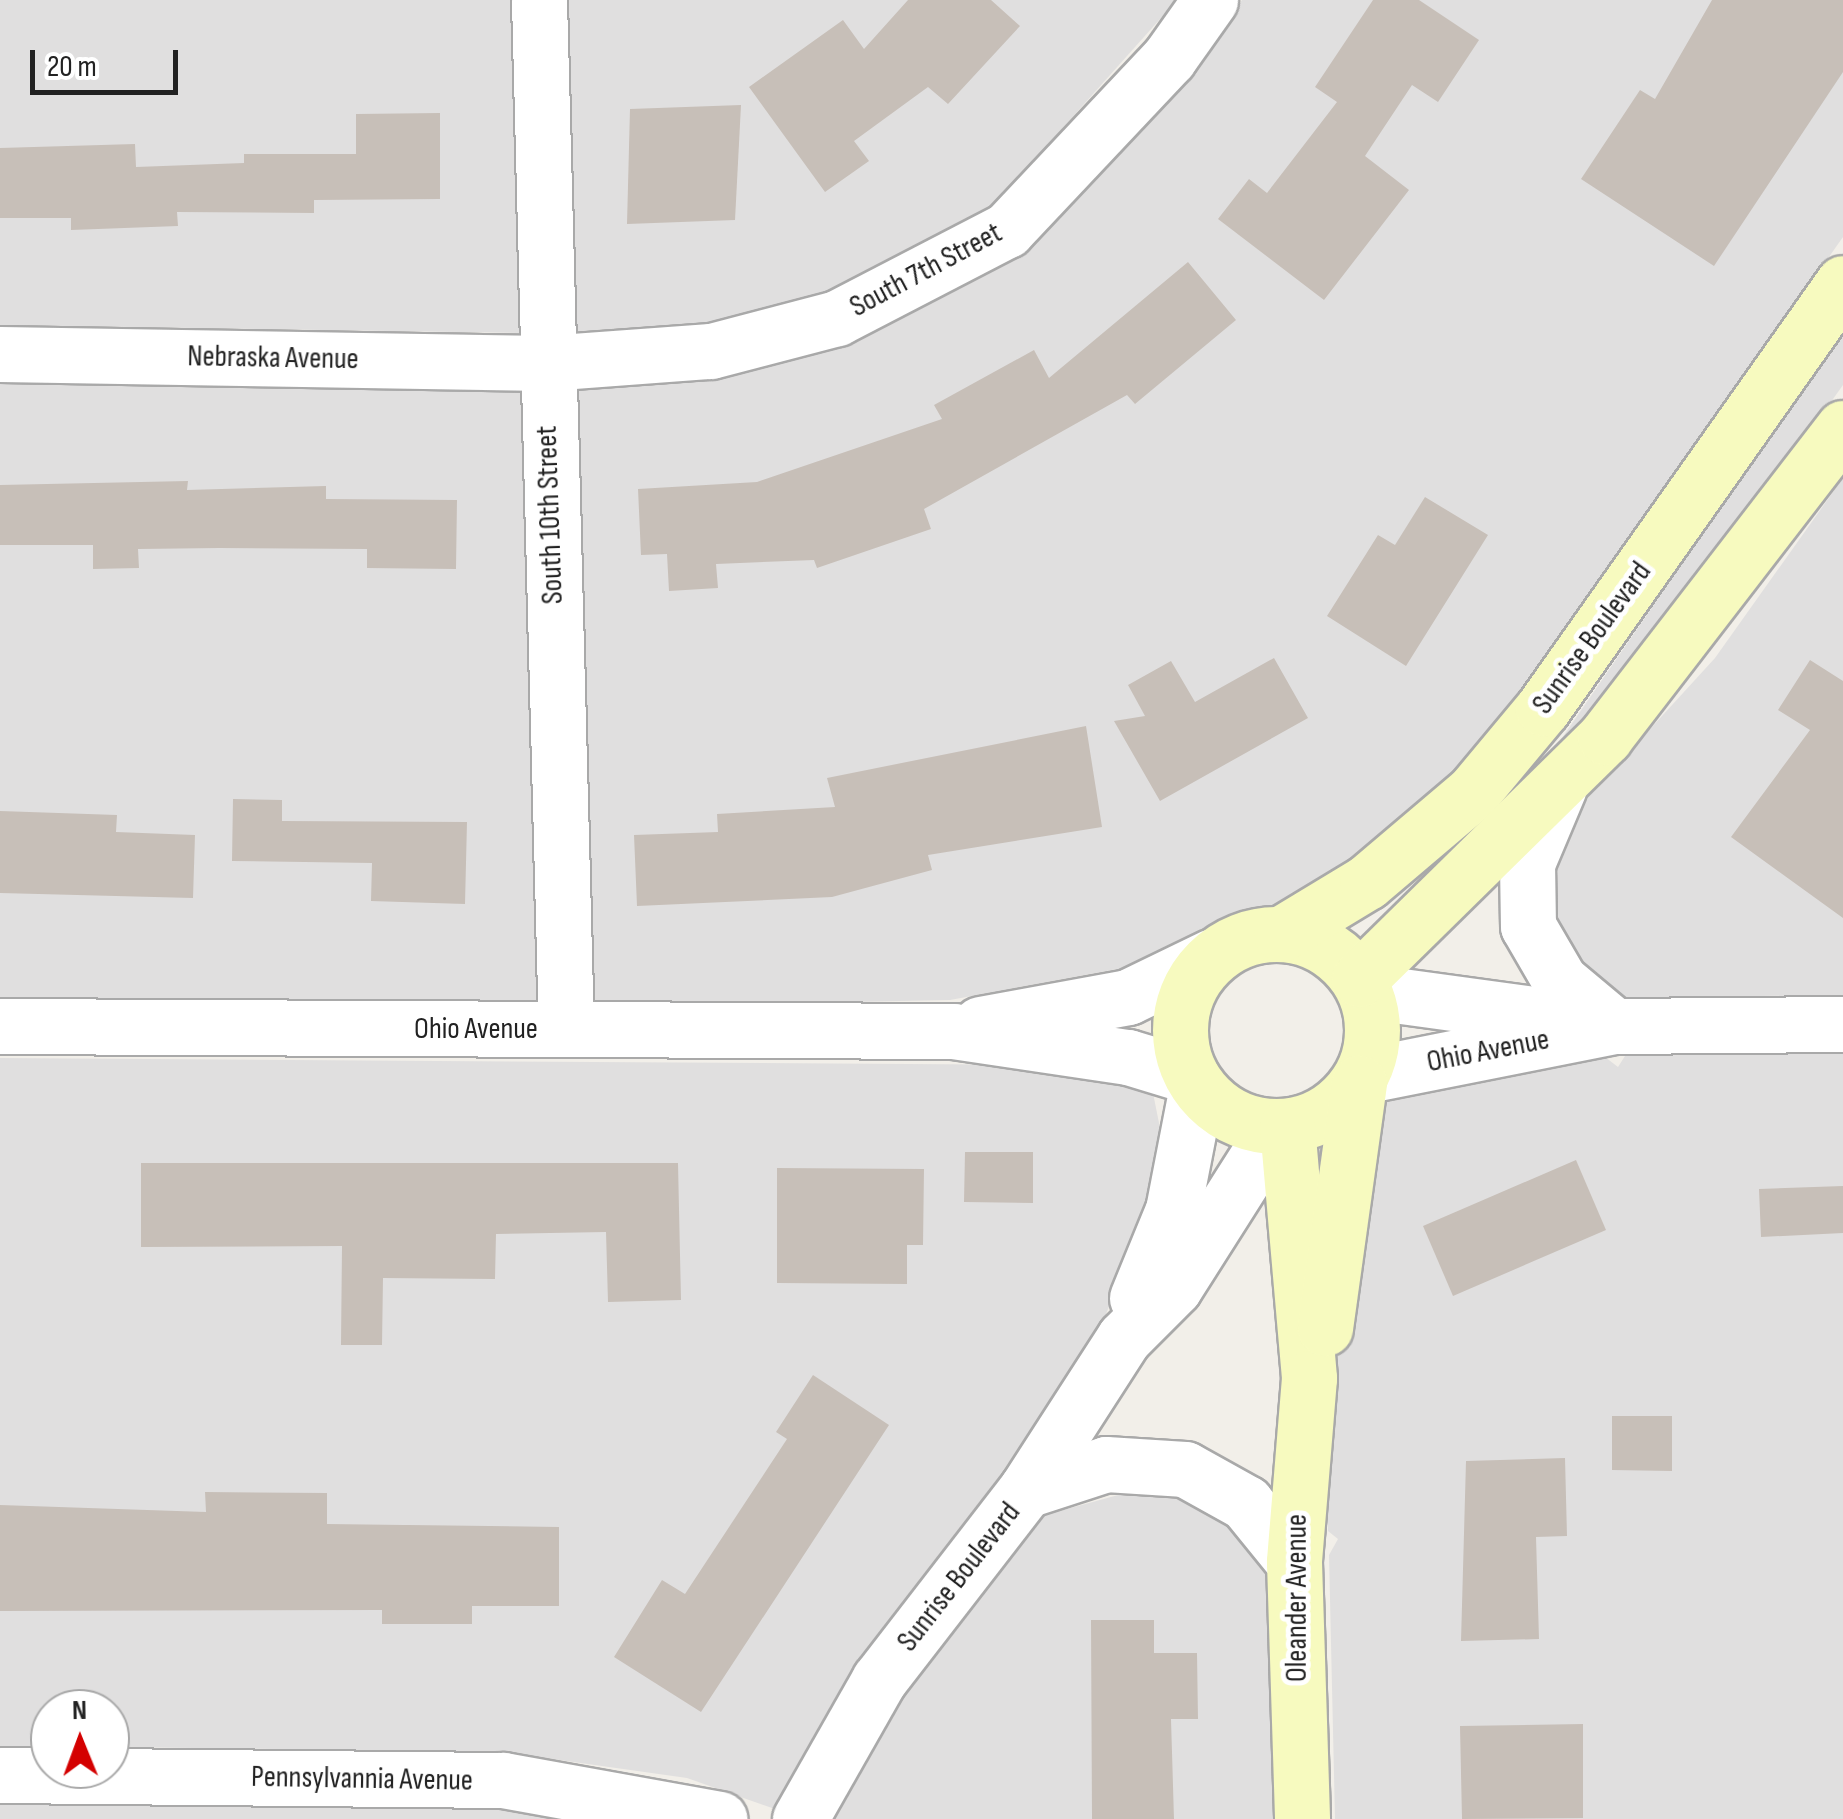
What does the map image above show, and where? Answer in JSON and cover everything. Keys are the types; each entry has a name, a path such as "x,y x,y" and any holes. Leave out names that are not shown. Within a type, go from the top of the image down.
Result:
{"main road":[{"name":"Sunrise Boulevard","path":"1281,934 1367,882 1473,792 1543,708 1843,283"},
{"path":"1362,985 1559,786 1708,615 1843,428"},
{"path":"1281,934 1326,947 1362,985 1372,1034 1360,1079 1340,1104 1281,1127 1232,1115 1194,1081 1181,1013 1213,956 1281,934"},
{"name":"Oleander Avenue","path":"1309,1378 1332,1310 1360,1079"},
{"name":"Oleander Avenue","path":"1281,1127 1309,1378 1294,1562 1302,1819"}],"street":[{"name":"South 10th Street","path":"539,0 566,1029"},
{"name":"South 7th Street","path":"546,363 711,351 837,318 1007,230 1169,58 1210,0"},
{"name":"Nebraska Avenue","path":"0,354 546,363"},
{"path":"1559,786 1527,863 1528,926 1560,982 1614,1026"},
{"name":"Ohio Avenue","path":"952,1031 1128,997 1213,956"},
{"name":"Ohio Avenue","path":"1362,985 1614,1026 1843,1024"},
{"name":"Ohio Avenue","path":"0,1026 952,1031 1128,1057 1194,1081"},
{"name":"Ohio Avenue","path":"1360,1079 1614,1026"},
{"name":"Sunrise Boulevard","path":"800,1819 879,1680 1026,1490 1124,1338 1174,1210 1194,1081"},
{"name":"Sunrise Boulevard","path":"1124,1338 1174,1288 1281,1127"},
{"path":"1026,1490 1106,1464 1185,1469 1246,1503 1294,1562"},
{"name":"Pennsylvannia Avenue","path":"0,1775 503,1780 720,1819"}],"shaded area":[{"path":"0,0 513,0 520,333 0,325"},
{"path":"565,0 1177,0 993,206 829,291 708,322 571,332"},
{"path":"1242,0 1843,0 1843,237 1458,784 1285,925 1226,928 1139,965 950,1000 591,1007 572,389 713,380 848,344 1025,251 1187,79"},
{"path":"1843,330 1843,385 1675,621 1551,754"},
{"path":"0,383 521,391 540,1007 0,1000"},
{"path":"1843,478 1843,995 1621,998 1578,961 1552,914 1552,870 1577,809 1715,658"},
{"path":"1843,1052 1843,1819 1335,1819 1329,1555 1338,1539 1328,1531 1324,1385 1370,1104 1605,1057 1618,1067 1625,1056"},
{"path":"0,1058 1053,1065 1153,1093 1163,1143 1155,1192 1102,1324 775,1809 687,1778 503,1752 130,1747 130,1689 30,1689 30,1747 0,1746"},
{"path":"1122,1494 1194,1496 1277,1561 1283,1819 831,1819 900,1698 1041,1516"},
{"path":"0,1804 501,1809 573,1819 0,1819"}],"building":[{"path":"908,0 991,0 1020,26 948,104 928,87 854,141 869,161 825,192 749,87 843,20 864,49"},
{"path":"1373,0 1419,0 1479,40 1438,102 1412,85 1365,156 1409,190 1324,300 1218,219 1249,179 1267,193 1337,102 1315,87"},
{"path":"1712,0 1843,0 1843,72 1714,266 1581,179 1640,90 1655,99"},
{"path":"741,105 735,220 627,224 630,109"},
{"path":"440,113 440,199 314,200 314,213 177,212 178,226 71,230 71,218 0,218 0,148 135,144 136,167 244,163 244,154 356,154 356,114"},
{"path":"1188,262 1236,320 1135,404 1127,395 924,509 931,529 817,568 814,560 716,564 718,588 669,591 667,554 641,555 638,489 757,482 942,419 934,405 1034,350 1049,378"},
{"path":"188,481 187,490 326,486 326,499 457,500 456,569 367,568 367,549 219,548 138,549 139,568 93,569 93,545 0,545 0,485"},
{"path":"1425,497 1488,535 1406,666 1327,616 1378,535 1395,545"},
{"path":"1274,658 1308,718 1160,801 1114,721 1145,716 1128,685 1171,661 1195,702"},
{"path":"1810,660 1843,681 1843,918 1731,837 1810,730 1778,710"},
{"path":"1086,726 1102,827 928,855 932,870 832,897 637,906 634,835 718,832 717,814 835,807 827,778"},
{"path":"233,799 282,800 282,821 467,822 465,904 371,901 372,863 232,861"},
{"path":"0,811 117,815 116,832 195,835 193,898 0,893"},
{"path":"965,1152 1033,1152 1033,1203 964,1202"},
{"path":"1576,1160 1606,1230 1453,1296 1423,1226"},
{"path":"141,1163 678,1163 681,1300 608,1302 606,1232 496,1234 495,1279 383,1278 382,1345 341,1345 342,1246 141,1247"},
{"path":"777,1168 924,1169 923,1245 907,1245 907,1284 777,1283"},
{"path":"1843,1186 1843,1233 1761,1237 1759,1189"},
{"path":"813,1375 889,1425 701,1712 614,1657 662,1580 685,1594 787,1439 776,1432"},
{"path":"1612,1416 1672,1416 1672,1471 1612,1470"},
{"path":"1565,1458 1567,1536 1536,1537 1539,1639 1461,1641 1466,1461"},
{"path":"205,1492 327,1493 327,1524 559,1527 559,1606 472,1606 472,1624 382,1624 382,1610 0,1611 0,1505 206,1512"},
{"path":"1091,1620 1154,1620 1154,1653 1197,1653 1198,1719 1171,1719 1174,1819 1092,1819"},
{"path":"1583,1724 1583,1818 1462,1819 1460,1726"}]}
